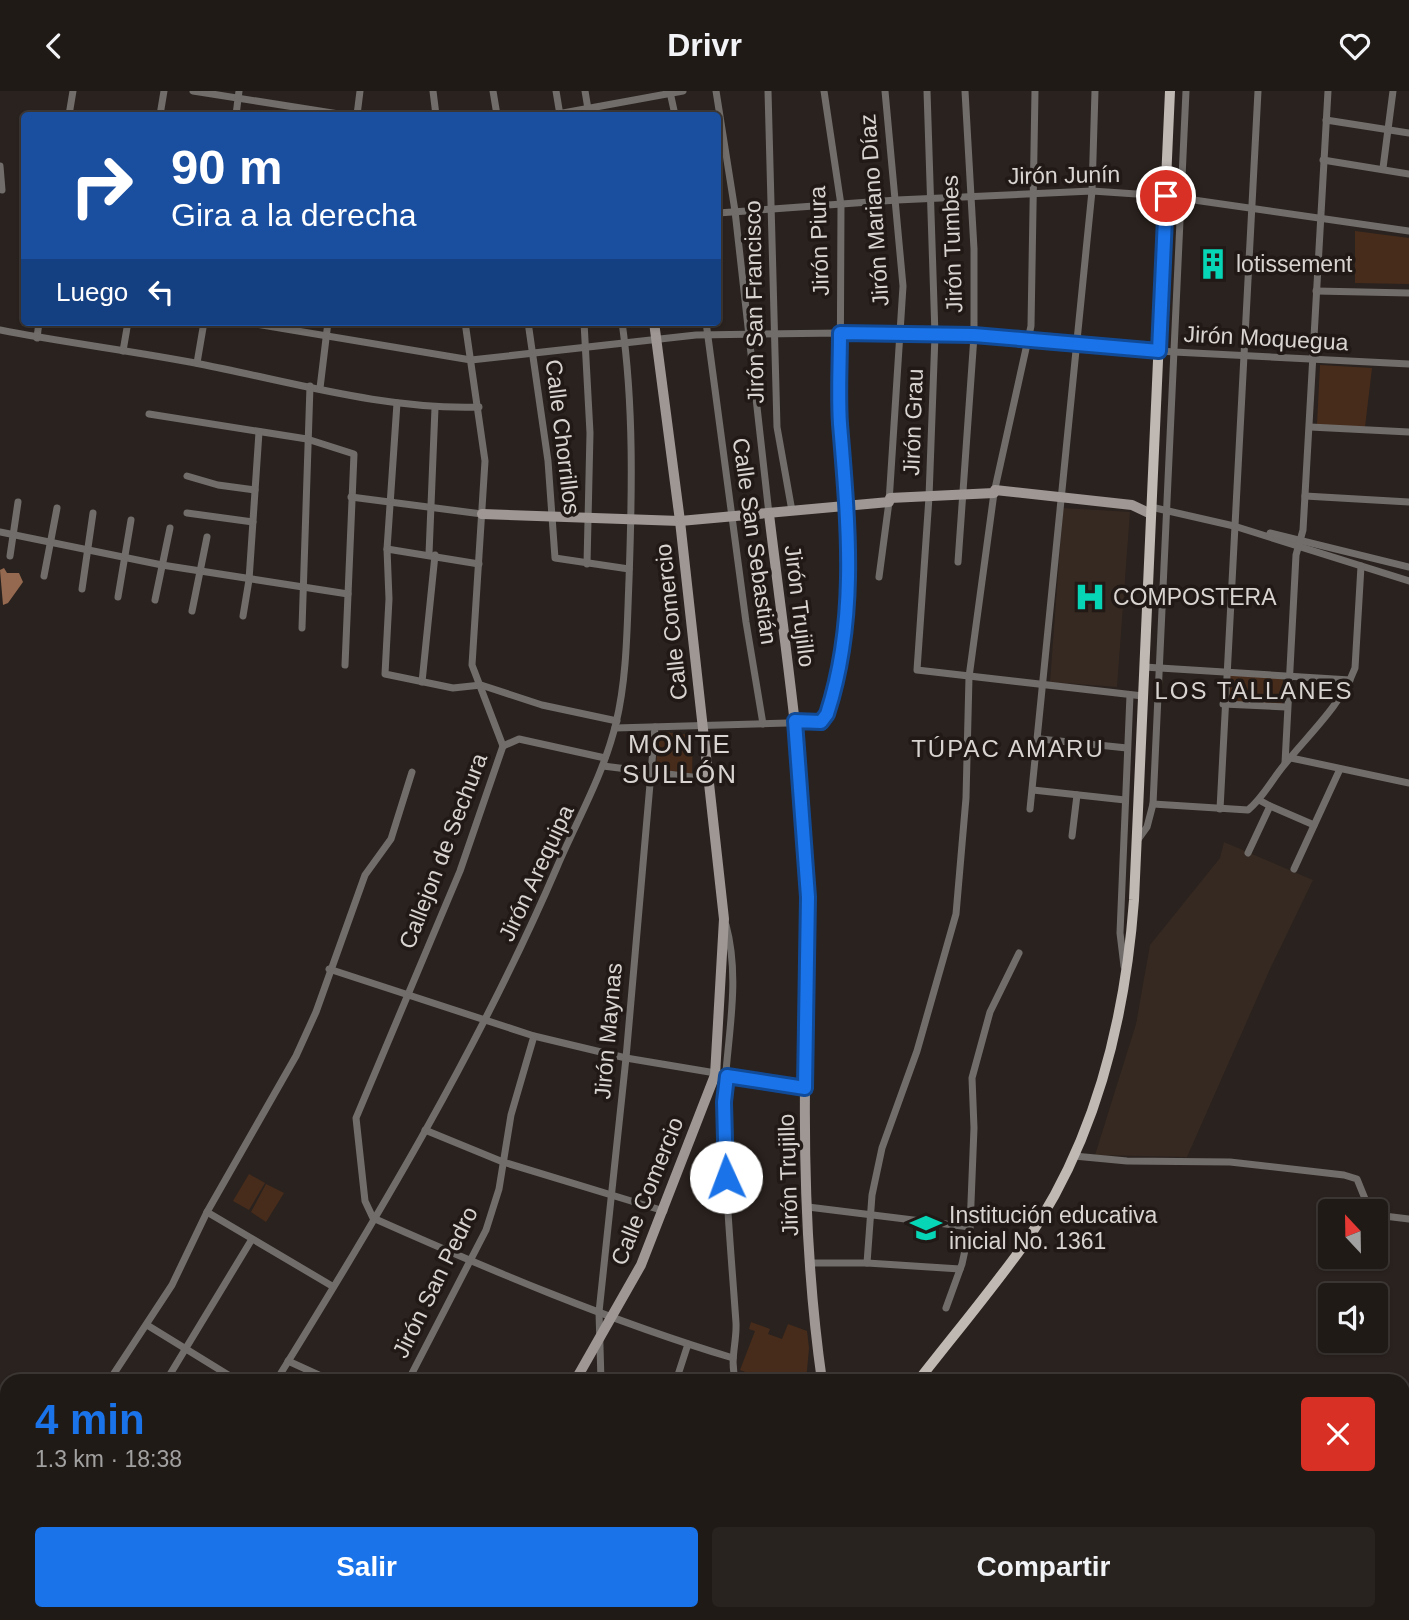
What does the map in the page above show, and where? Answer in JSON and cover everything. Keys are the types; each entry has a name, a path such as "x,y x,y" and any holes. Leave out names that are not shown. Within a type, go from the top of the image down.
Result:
{"main road":[{"path":"923,1374 1023,1246 1074,1156 1109,1061 1127,975 1137,841 1170,91"}],"street":[{"path":"70,112 73,91"},
{"path":"160,112 164,91"},
{"path":"193,91 239,95 329,112"},
{"path":"357,112 360,91"},
{"path":"433,91 436,112"},
{"path":"494,91 497,112"},
{"path":"556,91 557,112"},
{"path":"585,91 589,112 683,91"},
{"name":"Jirón Trujillo","path":"716,91 719,112"},
{"name":"Jirón San Francisco","path":"768,91 772,334 777,427 792,511"},
{"name":"Jirón Piura","path":"795,721 821,722 835,691 844,651 848,614 848,506 840,421 841,205 824,91"},
{"name":"Jirón Mariano Díaz","path":"879,577 890,500 903,286 897,200 884,91"},
{"name":"Jirón Grau","path":"927,91 935,335 929,497 917,670 969,677"},
{"name":"Jirón Tumbes","path":"958,562 974,335 974,249 965,91"},
{"path":"867,1263 869,1215 882,1148 917,1051 956,914 966,798 969,677 994,491 1028,339 1034,294 1031,194 1035,91"},
{"path":"1030,809 1040,739 1060,496 1092,191 1095,91"},
{"path":"1137,841 1147,827 1153,804 1186,91"},
{"path":"1220,809 1223,704 1239,528 1258,91"},
{"path":"1288,760 1286,707 1310,427 1328,91"},
{"path":"1383,168 1393,91"},
{"path":"670,92 673,112"},
{"path":"1326,120 1409,133"},
{"name":"Jirón Trujillo","path":"721,123 735,211 795,721 808,897 805,1088 810,1263 814,1327 821,1374"},
{"path":"1323,160 1409,174"},
{"path":"0,166 2,190"},
{"name":"Jirón Junín","path":"721,213 897,200 1092,191 1166,196 1409,231"},
{"path":"1316,291 1409,293"},
{"path":"37,338 38,326"},
{"path":"123,351 127,326"},
{"path":"197,363 203,326"},
{"name":"Jirón Moquegua","path":"266,326 471,360 708,335 840,333 974,335 1174,352 1409,364"},
{"path":"320,387 327,326"},
{"name":"Callejon de Sechura","path":"373,1218 365,1201 356,1118 460,871 503,746 472,665 485,461 466,326"},
{"name":"Calle Chorrillos","path":"529,326 555,519 555,558 587,564"},
{"path":"584,326 590,433 587,564 629,569"},
{"name":"Jirón Arequipa","path":"280,1374 425,1130 485,1022 513,967 567,843 589,804 604,762 616,724 629,569 630,402 623,326"},
{"name":"Calle Comercio","path":"654,326 680,521 724,919 732,964 725,1129 729,1250 736,1321 735,1374"},
{"name":"Calle San Sebastián","path":"707,326 731,518 763,724"},
{"path":"0,330 197,363 397,403 435,408 479,407"},
{"path":"302,628 310,386"},
{"path":"397,403 389,503 389,599 385,674 465,689 481,685 542,705 616,724 655,727 795,721"},
{"path":"422,683 432,554 435,408"},
{"path":"149,414 307,439 352,451 355,457 345,665"},
{"path":"1310,427 1409,432"},
{"path":"243,616 249,580 259,432"},
{"path":"187,476 218,485 255,490"},
{"path":"351,497 482,515 680,521 994,491 1151,506 1409,567"},
{"path":"1304,496 1409,502"},
{"path":"10,556 18,502"},
{"path":"44,576 57,508"},
{"path":"82,589 93,513"},
{"path":"187,513 253,522"},
{"path":"118,597 127,557 131,520"},
{"path":"155,600 170,528"},
{"path":"0,532 51,540 162,565 348,594"},
{"path":"192,611 207,537"},
{"path":"1299,542 1409,581"},
{"path":"387,549 432,554 479,564"},
{"path":"1153,804 1248,810 1259,800 1288,760 1327,716 1350,680 1355,668 1361,566"},
{"path":"1144,667 1350,680"},
{"path":"969,677 1143,696"},
{"path":"1127,975 1121,954 1120,933 1130,695"},
{"path":"1223,704 1286,707"},
{"name":"Jirón Maynas","path":"601,1374 599,1312 626,1058 655,727"},
{"path":"503,746 519,739 649,773 708,779"},
{"path":"1040,739 1127,748"},
{"path":"1288,760 1409,783"},
{"path":"1294,869 1340,769"},
{"path":"113,1374 172,1285 207,1212 296,1056 316,1011 365,875 391,839 412,772"},
{"path":"1033,790 1125,800"},
{"path":"1072,836 1077,795"},
{"path":"1259,800 1314,825"},
{"path":"1248,853 1270,806"},
{"name":"Calle Comercio","path":"579,1374 641,1265 664,1210 692,1128 715,1075 724,919"},
{"path":"946,1308 960,1269 970,1227 974,1115 972,1077 990,1011 1019,953"},
{"path":"329,969 534,1036 626,1058 805,1088"},
{"name":"Jirón San Pedro","path":"412,1374 486,1230 499,1189 511,1115 534,1036"},
{"path":"425,1130 503,1163 664,1210"},
{"path":"1074,1156 1127,1161 1230,1162 1344,1175 1357,1179 1365,1199"},
{"path":"808,1207 970,1227"},
{"path":"207,1212 332,1286"},
{"path":"1388,1217 1409,1219"},
{"path":"373,1218 599,1312 733,1358"},
{"path":"171,1374 252,1239"},
{"path":"810,1263 867,1263 960,1269"},
{"path":"147,1325 227,1374"},
{"path":"678,1374 688,1344"},
{"path":"288,1361 317,1374"}],"shaded area":[{"path":"1355,231 1409,238 1409,284 1355,283"},
{"path":"1320,365 1372,368 1365,427 1317,425"},
{"name":"COMPOSTERA","path":"1063,508 1130,512 1117,687 1050,682"},
{"path":"4,568 7,573 19,573 23,582 8,603 3,605 0,570"},
{"path":"1229,674 1283,678 1282,705 1228,702"},
{"path":"662,732 693,735 692,774 656,769 658,736"},
{"path":"1224,842 1313,880 1270,969 1187,1157 1095,1155 1136,1024 1150,945 1220,858"},
{"path":"249,1174 265,1183 249,1210 233,1201"},
{"path":"266,1184 284,1193 266,1222 251,1212"},
{"path":"751,1322 770,1329 768,1334 782,1339 788,1324 807,1331 809,1348 807,1374 751,1374 740,1370 755,1331 749,1329"}],"place":[{"name":"lotissement","path":"1213,264"},
{"name":"COMPOSTERA","path":"1090,597"},
{"name":"Institución educativa inicial No. 1361","path":"926,1228"}],"district":[{"name":"LOS TALLANES","path":"1254,690"},
{"name":"TÚPAC AMARU","path":"1008,748"},
{"name":"MONTE SULLÓN","path":"680,758"}],"route":[{"path":"726,1177 724,1102 727,1076 805,1088 809,919 795,721 821,722 827,714 844,651 848,614 849,543 840,421 840,333 974,335 1159,351 1166,196"}]}
